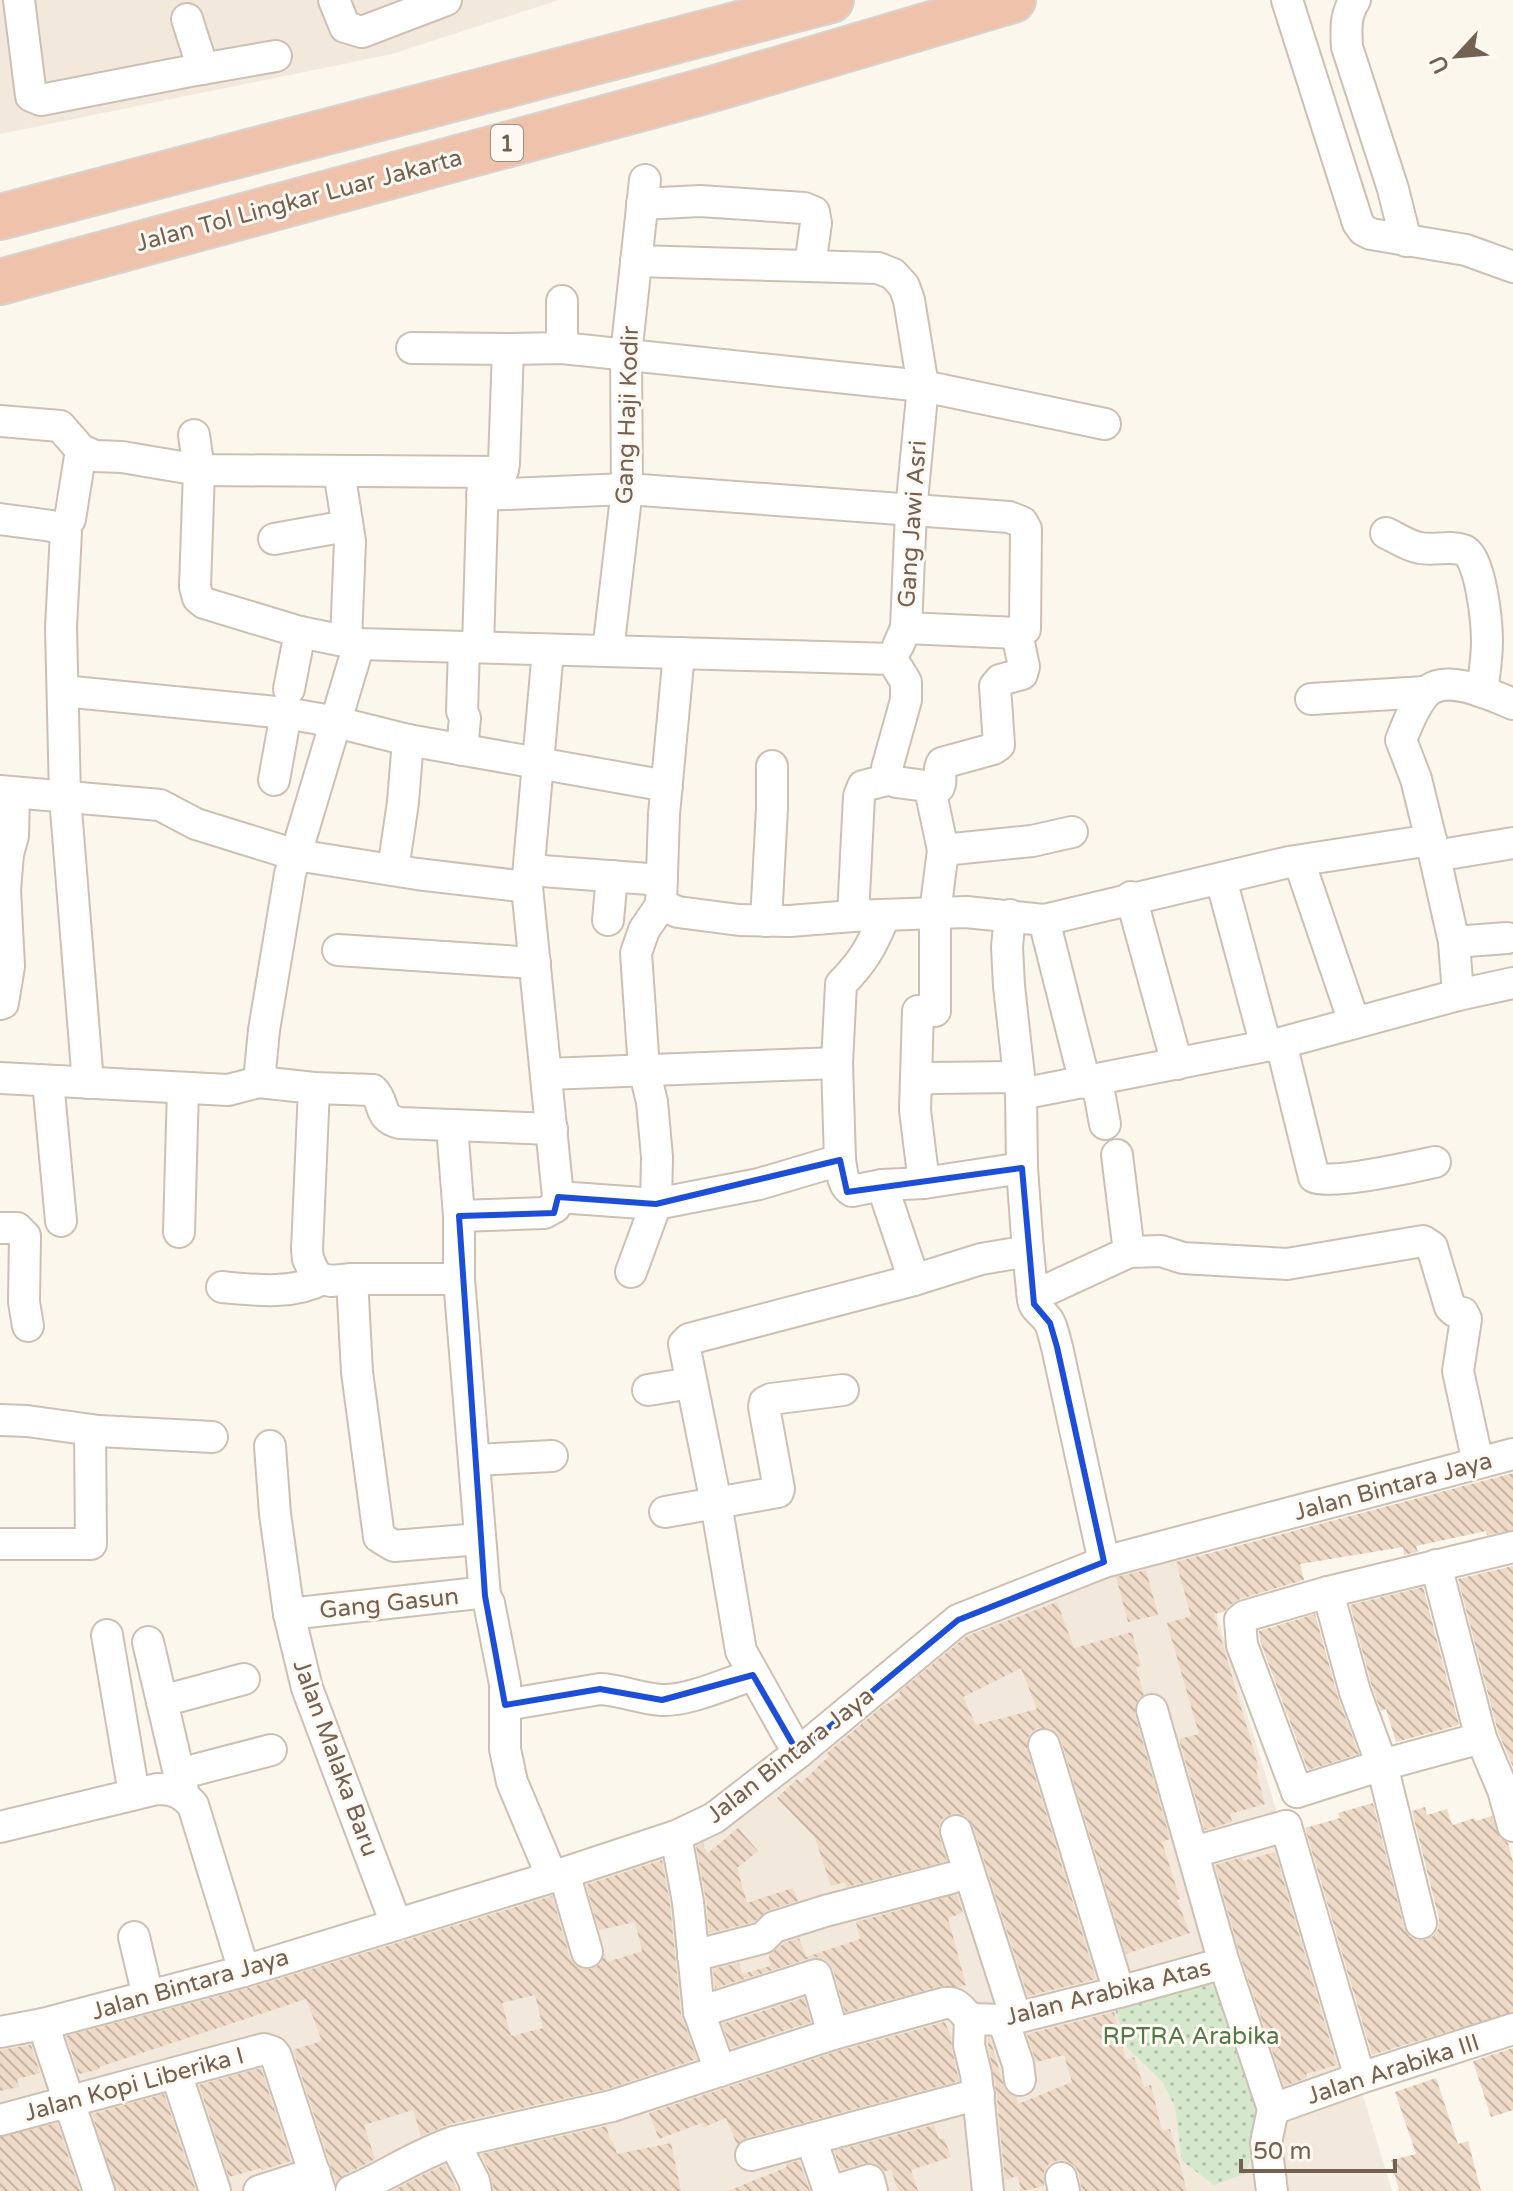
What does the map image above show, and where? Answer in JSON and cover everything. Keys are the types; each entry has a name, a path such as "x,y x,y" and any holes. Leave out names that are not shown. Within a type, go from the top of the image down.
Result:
{"highway":[{"name":"1","path":"0,217 831,0"},
{"name":"Jalan Tol Lingkar Luar Jakarta","path":"0,282 712,89 1013,0"}],"street":[{"path":"334,0 345,27 362,32 446,0"},
{"path":"1287,0 1358,223 1363,230 1406,241 1466,250 1513,267"},
{"path":"1355,0 1346,25 1347,47 1393,189 1406,241"},
{"path":"24,1 31,96 35,99 276,56"},
{"path":"187,19 203,69"},
{"name":"Gang Haji Kodir","path":"608,651 627,489 626,355 643,192 700,201 804,208 814,212 816,223 810,266"},
{"path":"636,261 810,266"},
{"name":"Gang Jawi Asri","path":"810,266 878,268 893,274 904,286 909,300 923,386 911,511 906,628 892,659"},
{"path":"562,301 562,348"},
{"path":"412,348 562,348 923,386 1105,424"},
{"path":"462,750 465,718 462,711 471,647 483,484 503,470 508,349"},
{"path":"0,421 60,426 81,450 95,456 122,457 199,470 339,471 483,484 627,489 1009,517 1022,522 1026,529 1025,629 1017,633 906,628"},
{"path":"194,435 199,470 195,587 198,598 204,603 300,632 353,643 892,659 906,682 906,700 887,768 891,779 896,782 930,789 939,787 942,763 999,745 995,686 1000,680 1022,674 1024,667 1017,633"},
{"path":"70,519 81,450"},
{"path":"259,1082 264,1030 290,874 336,722 353,643 350,541 339,471"},
{"path":"0,519 52,526 66,532 61,627 65,797 88,1083"},
{"path":"274,539 341,527 347,532"},
{"path":"1386,533 1420,549 1462,549 1474,561 1480,577 1486,622 1482,692"},
{"path":"274,780 300,632"},
{"path":"459,1216 544,1213 555,1207 558,1197 528,878 548,650"},
{"path":"631,1272 656,1204 657,1157 652,1102 644,1069 636,953 661,892 679,653"},
{"path":"1311,699 1425,692 1451,684 1513,704"},
{"path":"63,691 287,701 336,722 408,740 667,786"},
{"path":"1425,692 1401,740 1416,779 1433,848 1454,942 1458,995"},
{"path":"393,870 408,740"},
{"path":"766,921 772,766"},
{"path":"853,916 859,796 863,786 891,779"},
{"path":"924,1183 915,1110 918,1011 935,1011 935,913 943,850 930,789"},
{"path":"0,1004 3,1003 9,966 5,890 13,836 7,792 160,805 196,824 296,855 393,870 528,878 612,876 661,892 678,912 766,921 966,912 1044,920 1131,897 1299,861 1513,843"},
{"path":"943,850 1032,841 1072,832"},
{"path":"1299,861 1354,1022"},
{"path":"608,920 612,876"},
{"path":"1221,879 1314,1177 1339,1179 1435,1162"},
{"path":"1131,897 1177,1064"},
{"path":"885,915 870,950 841,984 837,1063 840,1160 847,1188 852,1191 882,1185 924,1183 1022,1168"},
{"path":"1010,915 1007,947 1009,986 1020,1086 1022,1168 1034,1304 1037,1312 1050,1323 1057,1347 1104,1562"},
{"path":"1044,920 1105,1124"},
{"path":"1454,942 1507,938"},
{"path":"338,950 535,963"},
{"path":"916,1083 931,1078 1020,1086 1091,1082 1273,1045 1513,983"},
{"path":"546,1074 837,1063"},
{"path":"0,1078 228,1090 259,1082 373,1090 391,1121 552,1129"},
{"path":"48,1081 61,1221"},
{"path":"179,1232 183,1088"},
{"path":"314,1088 307,1250 311,1267 322,1279 331,1281 459,1279"},
{"path":"452,1126 459,1216 459,1279 485,1596"},
{"path":"1117,1155 1129,1252"},
{"path":"558,1197 656,1204 759,1184 840,1160"},
{"path":"882,1185 914,1280"},
{"path":"0,1228 17,1228 25,1236 24,1302 28,1326"},
{"path":"1032,1290 1038,1294 1129,1252 1159,1251 1183,1258 1287,1264 1423,1241 1432,1247 1450,1307 1463,1313 1466,1319 1458,1371 1478,1463"},
{"path":"798,1753 741,1651 716,1503 684,1344 689,1339 914,1280 981,1259 1028,1251"},
{"path":"222,1287 254,1290 291,1288 322,1279"},
{"path":"352,1279 357,1372 379,1537 394,1546 480,1539"},
{"path":"648,1390 691,1383"},
{"path":"665,1512 778,1492 764,1404 767,1400 843,1390"},
{"path":"0,1420 90,1430 212,1437"},
{"path":"0,1544 91,1544 90,1430"},
{"name":"Jalan Malaka Baru","path":"270,1446 275,1514 289,1614 307,1688 396,1924"},
{"name":"Jalan Bintara Jaya","path":"0,2032 43,2024 244,1971 676,1836 714,1818 798,1753 958,1620 1104,1562 1513,1454"},
{"path":"474,1460 552,1456"},
{"path":"1360,2078 1286,1826 1297,1792 1242,1645 1240,1620 1328,1592 1513,1547"},
{"path":"1436,1565 1481,1738 1503,1790 1513,1826"},
{"path":"1328,1592 1355,1692 1382,1765 1421,1923"},
{"name":"Gang Gasun","path":"289,1614 478,1593 485,1596 505,1684 505,1749 512,1782 558,1875 587,1952"},
{"path":"107,1635 134,1794"},
{"path":"148,1642 181,1784 193,1805 244,1971"},
{"path":"505,1705 600,1689 662,1700 681,1698 753,1675"},
{"path":"162,1701 244,1679"},
{"path":"1152,1710 1224,1963 1273,2109 1266,2143 1272,2191"},
{"path":"1297,1792 1481,1738"},
{"path":"1044,1745 1119,1992"},
{"path":"0,1827 134,1794 172,1789 271,1750"},
{"path":"1194,1852 1286,1826"},
{"path":"956,1831 1010,2019 1020,2080"},
{"path":"676,1836 688,1902 699,2012 720,2071"},
{"path":"693,1956 763,1938 774,1927 825,1911 951,1878"},
{"path":"134,1937 148,1996"},
{"name":"Jalan Arabika Atas","path":"351,2191 432,2149 454,2142 599,2110 833,2034 951,2002 970,2019 1010,2019 1224,1963"},
{"path":"699,2012 816,1975 833,2034"},
{"path":"970,2019 969,2045 979,2094 988,2191"},
{"path":"43,2024 99,2191"},
{"name":"Jalan Arabika III","path":"1273,2109 1513,2029"},
{"name":"Jalan Kopi Liberika I","path":"0,2120 268,2050 276,2056 317,2182"},
{"path":"176,2073 215,2191"},
{"path":"751,2155 979,2094"},
{"path":"811,2139 831,2191 869,2180 872,2191"},
{"path":"454,2142 476,2191"},
{"path":"259,2191 317,2182"}],"highlighted area":[{"path":"840,1160 847,1192 1022,1168 1034,1304 1050,1323 1057,1347 1104,1562 958,1620 798,1753 753,1675 662,1700 600,1689 505,1705 485,1596 459,1216 554,1213 558,1197 656,1204"}],"shaded area":[{"path":"0,0 559,0 392,54 0,134"},
{"path":"1192,1533 1392,2191 0,2191 0,2019 680,1839 973,1598"}],"green space":[{"name":"RPTRA Arabika","path":"1198,1977 1232,1998 1265,2132 1244,2174 1214,2185 1182,2161 1175,2107 1162,2081 1126,2047 1115,2009"}],"building":[{"path":"1513,1473 1513,1530 1487,1535 1486,1531 1416,1546 1418,1552 1404,1555 1403,1547 1300,1564 1304,1580 1240,1599 1224,1612 1214,1614 1259,1769 1256,1770 1265,1804 1230,1814 1232,1822 1205,1830 1179,1739 1199,1734 1167,1623 1191,1616 1176,1562"},
{"path":"1513,1566 1513,1767 1498,1732 1458,1579"},
{"path":"1146,1570 1158,1615 1128,1622 1116,1577"},
{"path":"1423,1587 1459,1725 1396,1742 1386,1709 1381,1711 1372,1687 1350,1605"},
{"path":"1057,1602 1074,1648 1132,1632 1141,1666 1136,1667 1144,1695 1135,1705 1135,1715 1170,1839 1162,1842 1180,1899 1177,1900 1190,1933 1126,1954 1061,1740 1057,1732 1049,1728 1031,1732 1027,1750 1096,1979 1028,1996 973,1826 967,1817 959,1813 943,1818 939,1826 947,1861 846,1887 845,1882 831,1886 815,1838 777,1798 797,1779 801,1783 829,1756 827,1753 883,1706 901,1696 899,1692 967,1636","holes":["1021,1668 1037,1709 976,1725 963,1697"]},
{"path":"1315,1614 1338,1697 1359,1754 1308,1770 1259,1631"},
{"path":"1373,1803 1404,1927 1409,1936 1417,1940 1433,1936 1439,1919 1412,1811 1425,1807 1427,1815 1447,1809 1452,1825 1492,1816 1500,1838 1508,1843 1513,1862 1513,2012 1372,2055 1305,1828 1340,1818 1338,1813"},
{"path":"738,1828 758,1851 737,1868 747,1903 793,1888 798,1901 768,1910 754,1922 709,1933 696,1846 703,1843 707,1854"},
{"path":"1275,1852 1337,2065 1306,2074 1307,2078 1284,2086 1241,1958 1215,1865"},
{"path":"662,1860 670,1904 681,2014 697,2059 607,2089 450,2124 421,2136 413,2110 364,2125 375,2159 336,2182 293,2050 322,2041 306,1999 79,2074 66,2036 249,1988 552,1896 570,1958 575,1965 591,1969 600,1964 605,1953 607,1962 642,1951 635,1922 599,1930 586,1885","holes":["535,1995 543,2028 511,2036 502,2003"]},
{"path":"957,1894 963,1913 948,1918 966,1985 941,1986 845,2012 833,1969 828,1961 819,1957 715,1988 713,1969 739,1963 742,1974 770,1966 769,1955 784,1943 799,1938 806,1957 860,1939 856,1922"},
{"path":"804,1998 811,2022 731,2048 722,2024"},
{"path":"1114,2012 1126,2060 1134,2057 1144,2087 1151,2085 1162,2131 1170,2129 1187,2191 1082,2191 1075,2166 1058,2160 1049,2164 1044,2172 1044,2186 1022,2191 1017,2176 1005,2180 987,2038 990,2038 1005,2090 1016,2097 1018,2104 1072,2082 1064,2055 1036,2062 1027,2034"},
{"path":"945,2022 959,2081 746,2138 737,2145 726,2118 704,2127 702,2123 659,2139 649,2113 838,2051"},
{"path":"31,2045 40,2073 17,2079 19,2087 0,2091 0,2050"},
{"path":"1513,2048 1513,2110 1491,2117 1473,2061"},
{"path":"261,2068 291,2161 229,2177 199,2085"},
{"path":"1436,2078 1458,2144 1468,2141 1481,2191 1399,2191 1391,2160 1416,2154 1395,2092"},
{"path":"164,2094 196,2191 117,2191 92,2114"},
{"path":"57,2123 80,2191 0,2191 0,2137"},
{"path":"934,2125 939,2139 944,2138 951,2157 911,2170 918,2191 898,2191 891,2169 884,2172 874,2163 841,2170 834,2151"},
{"path":"606,2126 617,2154 671,2143 681,2191 494,2191 481,2154"},
{"path":"799,2161 810,2191 728,2191 787,2167 786,2164"},
{"path":"445,2165 458,2191 392,2191 423,2175"}]}
